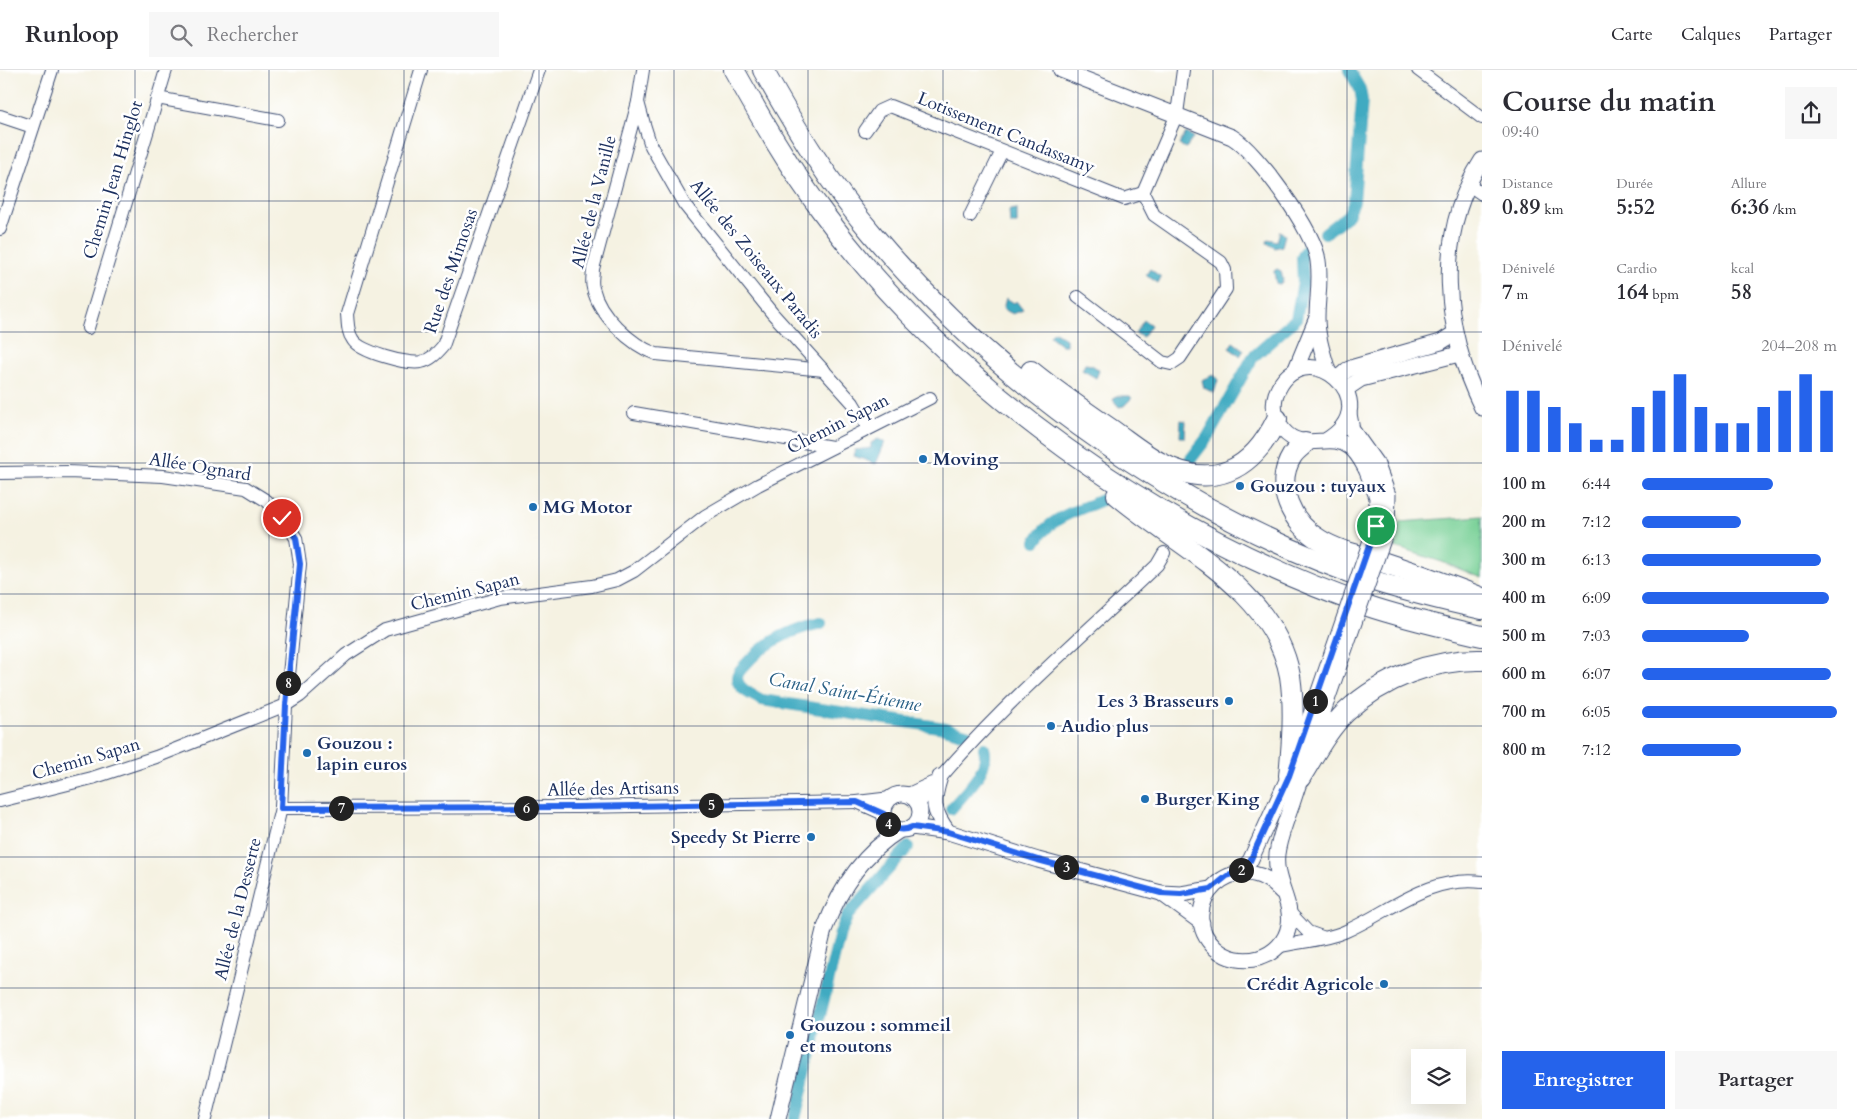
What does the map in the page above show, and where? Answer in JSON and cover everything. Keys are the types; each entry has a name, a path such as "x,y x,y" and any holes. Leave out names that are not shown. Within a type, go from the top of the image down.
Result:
{"highway":[{"path":"734,70 776,147 825,216 854,253 947,350 1129,505 1197,554 1242,592 1264,617 1280,645 1289,675 1295,777"},
{"path":"763,70 798,133 874,236 903,269 965,331 1047,403 1135,464 1201,502 1294,550 1374,581 1482,610"},
{"path":"903,269 1051,388 1158,462 1178,471 1209,476 1222,474 1237,468 1259,450 1277,419"},
{"path":"1031,423 1121,485 1196,530 1285,574 1366,605 1482,636"},
{"path":"1315,442 1292,454 1285,470 1287,504 1308,532 1341,549 1436,579 1482,598"},
{"path":"1295,777 1347,712 1389,682 1426,667 1462,660 1482,660"}],"street":[{"path":"0,229 3,208 52,70"},
{"name":"Chemin Jean Hinglot","path":"88,328 103,273 166,70"},
{"name":"Rue des Mimosas","path":"421,70 347,314 348,331 353,342 361,348 412,363 433,357 443,346 539,70"},
{"name":"Allée des Zoiseaux Paradis","path":"643,70 638,102 651,146 684,204 772,314 852,403 868,428"},
{"path":"1061,70 1177,114 1243,143 1268,171 1313,243 1318,258 1320,278 1317,319 1295,371"},
{"path":"1078,297 1162,362 1171,364 1180,358 1226,288 1225,270 1221,262 1154,215 1143,193 1177,114 1183,70"},
{"path":"1425,72 1482,118"},
{"name":"Chemin Jean Hinglot","path":"157,98 278,120"},
{"name":"Allée de la Vanille","path":"638,102 593,268 592,288 599,303 624,336 642,349 656,354 824,370"},
{"name":"Lotissement Candassamy","path":"865,131 879,111 890,106 1124,199 1143,193"},
{"path":"0,116 33,127"},
{"path":"970,216 1002,150"},
{"path":"1482,160 1468,185 1456,222 1449,260 1449,290 1459,354 1482,408"},
{"path":"1468,185 1482,194"},
{"path":"1317,319 1337,379 1350,401 1349,414 1352,430 1388,496 1387,528 1322,699 1295,777 1278,848 1277,876 1290,913 1308,932 1325,937"},
{"path":"1337,379 1347,370 1354,367 1441,342 1455,333"},
{"path":"1372,467 1350,448 1339,442 1315,442 1288,434 1277,419 1275,397 1286,378 1295,371 1306,368 1337,379 1361,380 1459,354"},
{"name":"Chemin Sapan","path":"0,801 92,778 156,757 286,705 300,696 346,654 385,630 500,598 592,586 617,580 634,571 705,516 758,485 930,398"},
{"path":"634,414 832,446"},
{"path":"1315,442 1336,435 1344,425 1349,414"},
{"name":"Allée Ognard","path":"0,472 68,472 163,476 246,488 267,501 290,529 299,550 286,705"},
{"path":"778,1119 824,930 832,908 845,886 876,847 919,818 919,809 940,777 1037,678 1157,565 1164,553"},
{"name":"Allée de la Desserte","path":"205,1119 281,808 286,705"},
{"path":"940,777 934,800 934,811 948,832"},
{"name":"Allée des Artisans","path":"281,808 567,808 857,802 899,796 924,788 940,777"},
{"path":"1237,873 1250,861 1295,777"},
{"path":"876,847 885,817 886,805 899,796 948,832"},
{"name":"Allée des Artisans","path":"857,802 885,817"},
{"path":"885,817 891,827 948,832 1038,860 1161,893 1181,894 1211,889"},
{"path":"1282,892 1274,882 1262,875 1250,872 1227,876 1211,889 1202,911 1202,923 1206,937 1215,948 1226,956 1239,960 1260,958 1277,948 1343,932 1422,890 1463,880 1482,882"},
{"path":"1161,893 1202,923"},
{"path":"1277,948 1285,937 1290,913"}],"green space":[{"path":"1482,516 1482,578 1442,562 1392,546 1399,522"}],"water":[{"path":"1186,133 1194,137 1186,148 1179,145"},
{"path":"1017,209 1017,224 1010,224 1009,210"},
{"path":"1280,231 1285,235 1282,246 1275,248 1267,243 1268,239 1277,241"},
{"path":"1150,269 1161,277 1158,283 1146,275"},
{"path":"1277,269 1281,271 1283,280 1280,285 1276,283 1274,271"},
{"path":"1006,298 1014,303 1016,301 1023,310 1013,314 1003,309"},
{"path":"1144,320 1151,325 1143,337 1135,333"},
{"path":"1054,331 1066,339 1066,345 1062,345 1050,336"},
{"path":"1233,342 1244,350 1240,356 1229,348"},
{"path":"1085,364 1092,365 1099,371 1096,378 1082,370"},
{"path":"1214,375 1218,380 1214,393 1204,388 1202,380"},
{"path":"1116,396 1130,396 1132,398 1124,406 1119,407 1113,400"},
{"path":"1181,420 1186,421 1185,437 1180,437"},
{"path":"878,439 885,442 876,464 854,456 855,450 871,448 871,443"}],"waterway":[{"name":"Canal Saint-Étienne","path":"1325,233 1348,215 1354,201 1362,100 1360,89 1349,70"},
{"name":"Canal Saint-Étienne","path":"1187,464 1207,438 1253,357 1296,319 1303,283 1302,258 1306,250"},
{"name":"Canal Saint-Étienne","path":"1036,541 1056,520 1102,500"},
{"name":"Canal Saint-Étienne","path":"821,623 789,633 770,643 738,673 737,678 740,686 746,692 762,700 945,728 969,735"},
{"name":"Canal Saint-Étienne","path":"951,809 980,773 984,765 984,748"},
{"name":"Canal Saint-Étienne","path":"795,1119 840,933 848,915 908,847"}],"place":[{"name":"Moving","path":"923,459"},
{"name":"Gouzou : tuyaux","path":"1240,486"},
{"name":"MG Motor","path":"533,507"},
{"name":"Les 3 Brasseurs","path":"1229,701"},
{"name":"Audio plus","path":"1051,726"},
{"name":"Gouzou : lapin euros","path":"307,753"},
{"name":"Burger King","path":"1145,799"},
{"name":"Speedy St Pierre","path":"811,837"},
{"name":"Crédit Agricole","path":"1384,984"},
{"name":"Gouzou : sommeil et moutons","path":"790,1035"}],"route":[{"path":"282,518 296,538 300,564 286,705 281,808 577,807 857,802 884,814 891,827 896,829 912,827 948,832 1038,860 1161,893 1181,894 1211,889 1227,876 1237,873 1250,861 1289,776 1376,526"}]}
